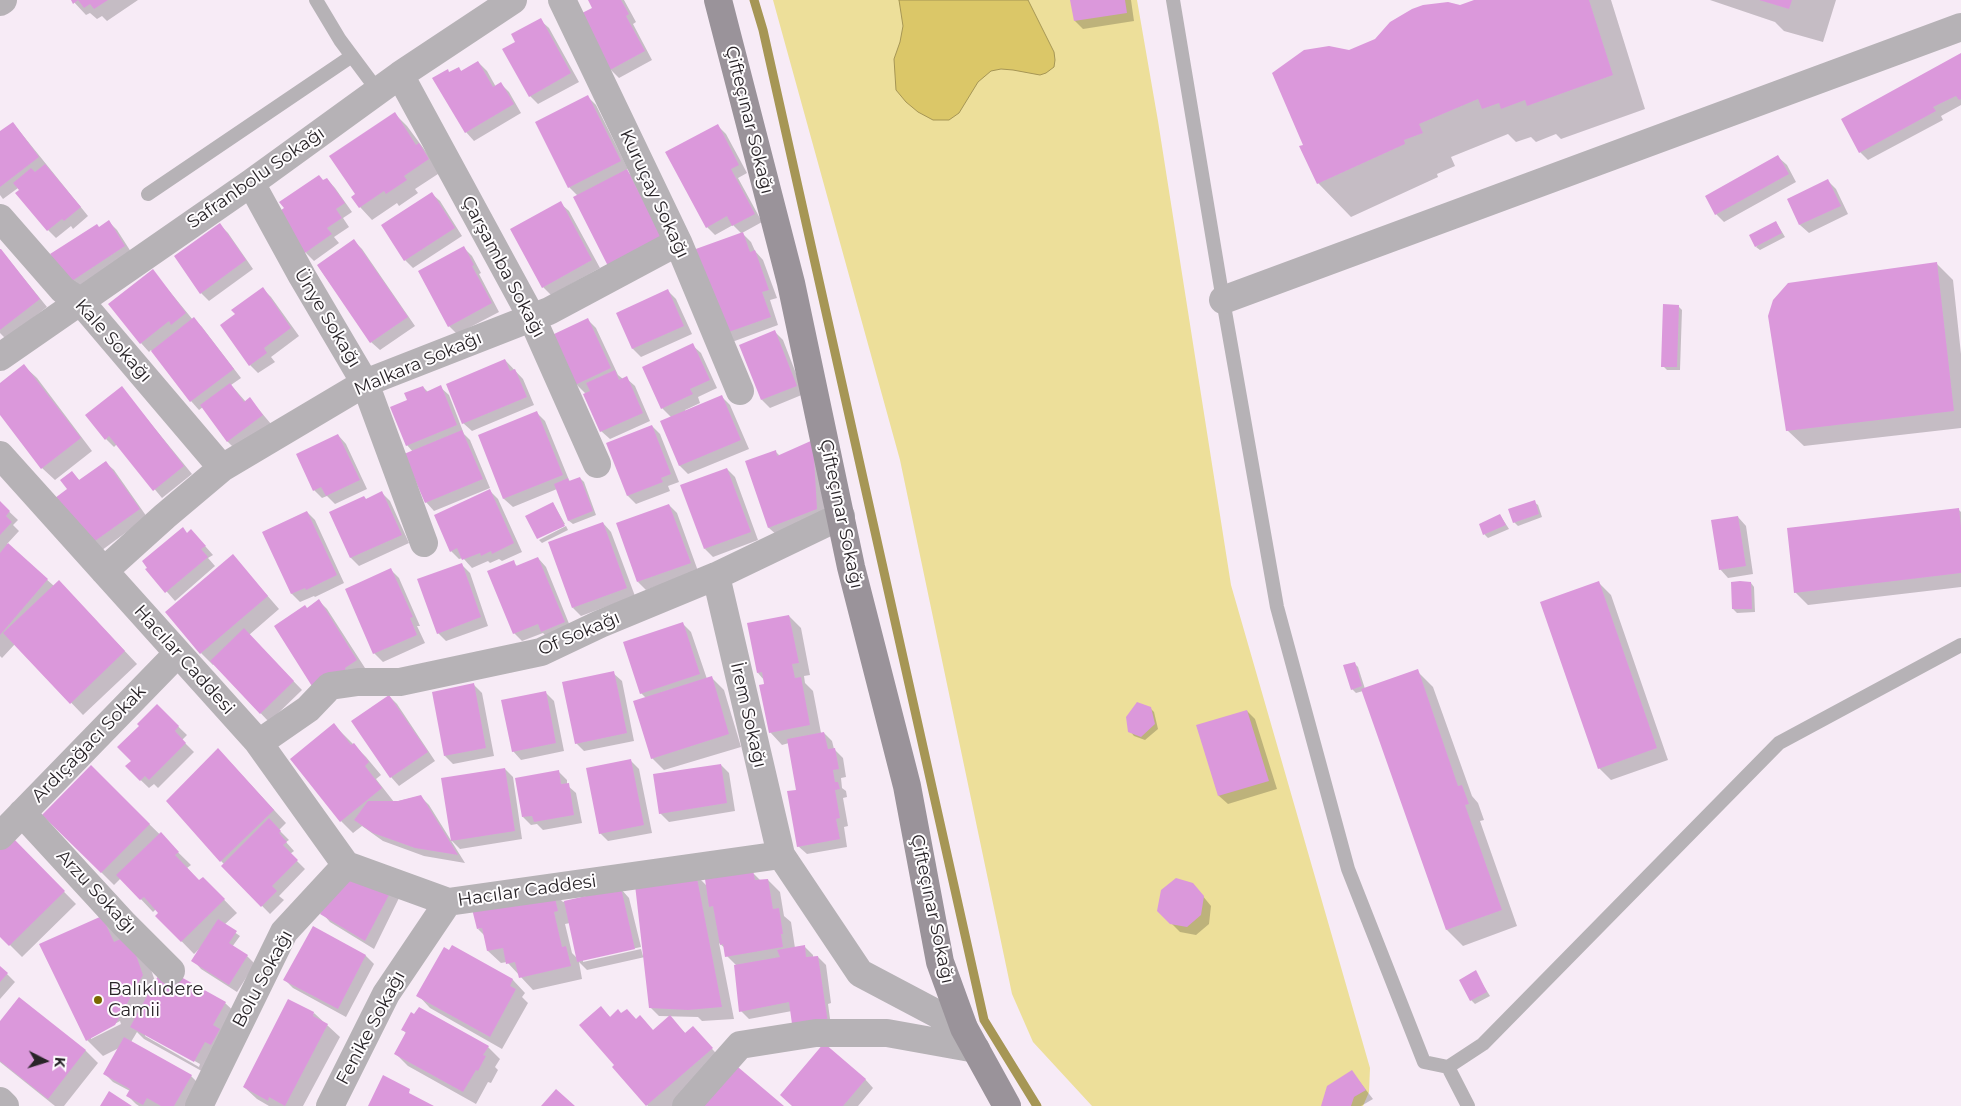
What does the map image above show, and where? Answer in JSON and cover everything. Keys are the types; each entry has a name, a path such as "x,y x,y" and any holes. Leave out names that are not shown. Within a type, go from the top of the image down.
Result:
{"street":[{"path":"0,2 4,0"},
{"name":"Safranbolu Sokağı","path":"0,356 251,183 400,75 513,0"},
{"name":"Kuruçay Sokağı","path":"562,0 678,242 740,392"},
{"name":"Çifteçınar Sokağı","path":"718,0 791,283 851,567 907,786 940,962 970,1039"},
{"path":"1222,300 1961,27"},
{"name":"Çarşamba Sokağı","path":"400,75 532,318 596,464"},
{"name":"Ünye Sokağı","path":"251,183 302,276 365,383 424,543"},
{"name":"Kale Sokağı","path":"0,218 63,290 80,301 222,468"},
{"name":"Malkara Sokağı","path":"104,571 222,468 365,383 549,311 678,242"},
{"name":"Hacılar Caddesi","path":"0,455 258,742 346,865 448,902 781,855"},
{"name":"Of Sokağı","path":"258,742 308,709 330,686 358,682 400,682 542,652 600,624 716,576 841,516"},
{"name":"İrem Sokağı","path":"716,576 781,855"},
{"name":"Ardıçağacı Sokak","path":"0,836 178,653"},
{"name":"Arzu Sokağı","path":"22,813 124,924 171,971"},
{"path":"781,855 860,973 970,1039 1008,1106"},
{"name":"Bolu Sokağı","path":"199,1106 284,932 346,865"},
{"name":"Fenike Sokağı","path":"330,1106 386,994 448,902"},
{"path":"686,1106 740,1045 816,1033 887,1033 970,1039"},
{"path":"0,1101 5,1106"}],"lane":[{"path":"316,0 352,56 378,91"},
{"path":"1173,0 1222,300 1277,607 1348,869 1424,1062 1448,1066 1483,1044 1779,744 1961,645"},
{"path":"148,194 352,56"},
{"path":"1448,1066 1468,1106"}],"shaded area":[{"path":"773,0 1137,0 1158,121 1231,585 1370,1068 1369,1092 1363,1106 1092,1106 1033,1042 1012,994 900,460"},
{"path":"899,0 1028,0 1054,52 1054,67 1040,75 1001,69 991,71 978,82 959,113 949,120 933,120 918,112 896,90 894,59 903,26"}],"building":[{"path":"78,0 108,0 94,9 90,4 84,8"},
{"path":"588,0 621,0 629,14 626,16 645,51 610,70 580,14 592,8"},
{"path":"1070,0 1125,0 1127,13 1074,21"},
{"path":"1474,0 1589,0 1613,75 1527,106 1525,100 1501,109 1499,103 1482,109 1478,99 1419,124 1423,133 1404,140 1405,144 1317,184 1299,146 1303,145 1272,73 1304,50 1329,46 1349,50 1375,39 1390,22 1423,5 1448,2 1460,5"},
{"path":"1759,0 1792,0 1789,9"},
{"path":"541,18 571,73 529,97 502,49 515,42 511,34"},
{"path":"1961,53 1961,99 1959,100 1956,96 1933,107 1936,111 1859,153 1841,119"},
{"path":"478,61 493,87 501,82 514,104 465,133 432,78 448,69 449,72 459,67 461,71"},
{"path":"588,95 621,161 568,188 535,122"},
{"path":"395,112 416,145 419,143 429,159 404,176 407,180 386,194 384,191 359,208 351,197 355,194 329,156"},
{"path":"13,122 39,157 0,187 0,131"},
{"path":"718,124 739,165 731,169 755,214 732,226 727,216 706,228 665,152"},
{"path":"1778,155 1789,174 1715,215 1705,196"},
{"path":"45,164 81,207 64,221 62,219 47,231 15,193 19,190 13,183 31,168 35,172"},
{"path":"627,169 664,242 610,270 573,197"},
{"path":"319,175 323,180 327,178 345,203 336,209 342,218 327,228 332,234 305,253 277,213 284,208 279,202"},
{"path":"1828,179 1841,206 1799,225 1787,199"},
{"path":"432,192 455,228 404,261 381,225"},
{"path":"561,201 592,260 542,288 510,229"},
{"path":"109,220 125,246 69,283 50,254 97,224 99,227"},
{"path":"1776,221 1782,233 1755,247 1749,235"},
{"path":"220,223 246,260 200,294 174,256"},
{"path":"743,232 750,252 755,250 769,290 762,292 771,317 723,334 693,250"},
{"path":"354,239 408,317 370,343 317,265"},
{"path":"464,246 474,265 472,266 492,303 448,327 418,271"},
{"path":"0,249 40,299 0,330"},
{"path":"1937,262 1954,411 1786,431 1768,316 1773,300 1788,283"},
{"path":"153,269 186,313 171,325 169,321 140,344 108,304"},
{"path":"263,287 291,328 264,348 267,353 249,366 220,325 235,314 231,310"},
{"path":"668,289 684,326 632,349 616,313"},
{"path":"1663,304 1679,305 1677,367 1661,367"},
{"path":"194,317 234,369 190,402 151,351"},
{"path":"588,318 611,368 575,385 552,335"},
{"path":"775,330 797,386 761,400 739,345"},
{"path":"693,343 710,380 690,389 693,394 661,409 642,367"},
{"path":"505,359 510,371 515,369 527,397 462,424 446,384"},
{"path":"24,364 81,438 41,469 0,415 0,383"},
{"path":"615,370 619,380 627,376 643,413 600,432 583,394 590,391 586,383"},
{"path":"230,383 244,402 250,397 263,415 227,442 200,405"},
{"path":"441,385 457,425 406,446 390,407 407,400 404,393 423,386 426,392"},
{"path":"122,386 184,466 153,491 109,436 105,440 85,415"},
{"path":"722,395 741,440 679,466 660,421"},
{"path":"537,411 563,475 503,499 478,435"},
{"path":"652,425 671,474 661,478 663,482 627,496 606,443"},
{"path":"462,430 483,479 425,503 404,454"},
{"path":"338,434 360,480 326,496 321,487 313,491 296,454"},
{"path":"813,440 817,509 768,528 745,461 776,450 777,456"},
{"path":"106,461 140,509 85,548 51,501 67,489 60,480 72,471 79,480"},
{"path":"727,468 751,532 704,549 680,485"},
{"path":"580,477 593,511 568,521 554,484 568,478 569,481"},
{"path":"490,489 514,543 492,554 491,551 481,556 480,553 462,560 457,548 450,552 434,515"},
{"path":"382,491 402,535 350,558 329,512 364,496 366,499"},
{"path":"1535,500 1539,514 1513,523 1508,509"},
{"path":"0,501 10,511 6,516 12,522 0,535"},
{"path":"553,502 565,526 537,539 525,516"},
{"path":"669,504 691,563 637,582 616,523"},
{"path":"1959,508 1961,573 1794,593 1787,528"},
{"path":"307,511 337,575 306,590 305,588 291,594 262,532"},
{"path":"1500,514 1506,525 1483,535 1479,524"},
{"path":"1738,516 1746,566 1719,570 1711,520"},
{"path":"603,522 627,588 572,608 548,542"},
{"path":"183,527 187,533 191,529 206,546 201,549 208,557 165,593 145,569 147,568 142,561"},
{"path":"8,543 48,579 0,635 0,553"},
{"path":"233,554 268,596 200,654 165,612"},
{"path":"538,557 565,622 541,632 538,624 513,634 487,571 514,560 516,566"},
{"path":"462,563 481,617 437,634 417,579"},
{"path":"391,568 413,617 410,618 417,635 373,654 345,589"},
{"path":"59,580 125,651 70,704 3,633"},
{"path":"1599,581 1657,748 1598,769 1540,602"},
{"path":"1731,582 1751,582 1752,609 1732,609"},
{"path":"319,599 357,660 345,668 346,671 315,691 274,626 305,605 307,608"},
{"path":"789,615 799,663 792,664 795,678 801,677 810,725 769,733 759,685 764,684 762,672 757,673 747,623"},
{"path":"683,622 700,674 640,694 623,642"},
{"path":"244,628 294,681 260,714 210,661"},
{"path":"1355,662 1362,686 1351,690 1343,665"},
{"path":"1418,669 1458,786 1462,785 1469,804 1465,805 1502,910 1446,930 1361,689"},
{"path":"614,671 627,733 575,744 562,682"},
{"path":"712,676 729,734 651,759 633,701"},
{"path":"474,683 486,748 444,756 432,692"},
{"path":"546,691 556,743 512,752 501,700"},
{"path":"389,695 428,752 390,778 351,721"},
{"path":"1137,702 1151,707 1155,724 1141,737 1128,732 1126,717"},
{"path":"157,704 179,726 175,731 186,743 149,780 145,776 140,781 125,766 131,761 117,747 139,726 137,724"},
{"path":"1247,710 1269,781 1218,796 1196,725"},
{"path":"334,723 351,745 354,743 369,762 365,766 382,788 340,822 290,759"},
{"path":"824,732 828,749 835,748 839,769 833,770 835,782 838,782 840,789 835,790 840,818 836,819 840,839 797,847 787,791 796,790 787,739"},
{"path":"218,748 274,810 220,862 166,801"},
{"path":"631,759 644,825 599,834 586,768"},
{"path":"721,764 727,803 659,814 653,774"},
{"path":"91,765 150,824 101,873 42,815"},
{"path":"505,768 515,831 451,841 441,778"},
{"path":"559,770 561,784 569,783 574,815 534,822 532,816 522,817 515,778"},
{"path":"421,795 458,855 415,848 373,833 354,820 368,801 398,801"},
{"path":"269,818 281,831 279,833 287,842 283,845 298,860 272,886 277,891 261,907 221,866"},
{"path":"161,832 179,852 175,855 199,880 203,877 225,899 181,942 155,916 158,913 144,897 140,900 116,875"},
{"path":"12,837 65,891 9,946 0,937 0,849"},
{"path":"753,871 755,880 768,879 773,909 779,908 783,947 725,957 723,944 720,945 713,906 709,907 705,879"},
{"path":"696,873 722,1007 688,1010 649,1008 635,885"},
{"path":"339,878 392,889 365,941 320,914"},
{"path":"1176,878 1193,883 1204,896 1201,915 1187,927 1170,924 1157,911 1161,890"},
{"path":"621,888 635,949 577,962 564,901"},
{"path":"553,890 558,911 554,912 562,947 566,946 571,966 519,978 515,962 506,964 503,948 487,951 482,928 477,929 472,909"},
{"name":"Balıklıdere Camii","path":"102,916 114,942 129,935 143,975 115,1025 86,1041 39,944"},
{"path":"218,919 237,931 229,943 248,955 229,985 191,961"},
{"path":"313,926 366,955 338,1009 283,980"},
{"path":"452,945 513,979 510,986 516,989 490,1037 416,996 444,947 449,950"},
{"path":"805,945 806,957 818,956 828,1023 792,1024 789,1002 739,1012 734,965 780,957 777,950"},
{"path":"0,966 8,973 0,982"},
{"path":"163,967 226,1002 213,1025 220,1029 211,1045 205,1042 194,1062 130,1027"},
{"path":"1476,970 1487,992 1470,1001 1459,980"},
{"path":"19,997 86,1050 48,1099 0,1061 0,1021"},
{"path":"288,999 314,1012 313,1016 328,1024 285,1106 269,1097 268,1101 243,1087"},
{"path":"601,1006 610,1017 618,1009 621,1013 627,1009 636,1019 640,1015 653,1030 670,1015 685,1033 693,1026 713,1048 646,1106 579,1025"},
{"path":"419,1007 489,1046 483,1055 486,1056 478,1071 476,1070 463,1092 394,1054 406,1032 401,1030 411,1012 414,1014"},
{"path":"124,1037 192,1075 174,1106 161,1106 147,1098 143,1105 126,1096 130,1089 103,1074"},
{"path":"824,1043 866,1079 843,1106 792,1106 780,1095"},
{"path":"732,1062 784,1106 694,1106"},
{"path":"1352,1070 1366,1090 1354,1097 1351,1106 1321,1106 1327,1086"},
{"path":"383,1075 410,1089 409,1093 434,1106 368,1106"},
{"path":"556,1089 575,1106 541,1106"},
{"path":"109,1091 132,1106 100,1106"}],"waterway":[{"path":"754,0 763,30 984,1020 1037,1106"}],"place":[{"name":"Balıklıdere Camii","path":"98,1000"}]}
